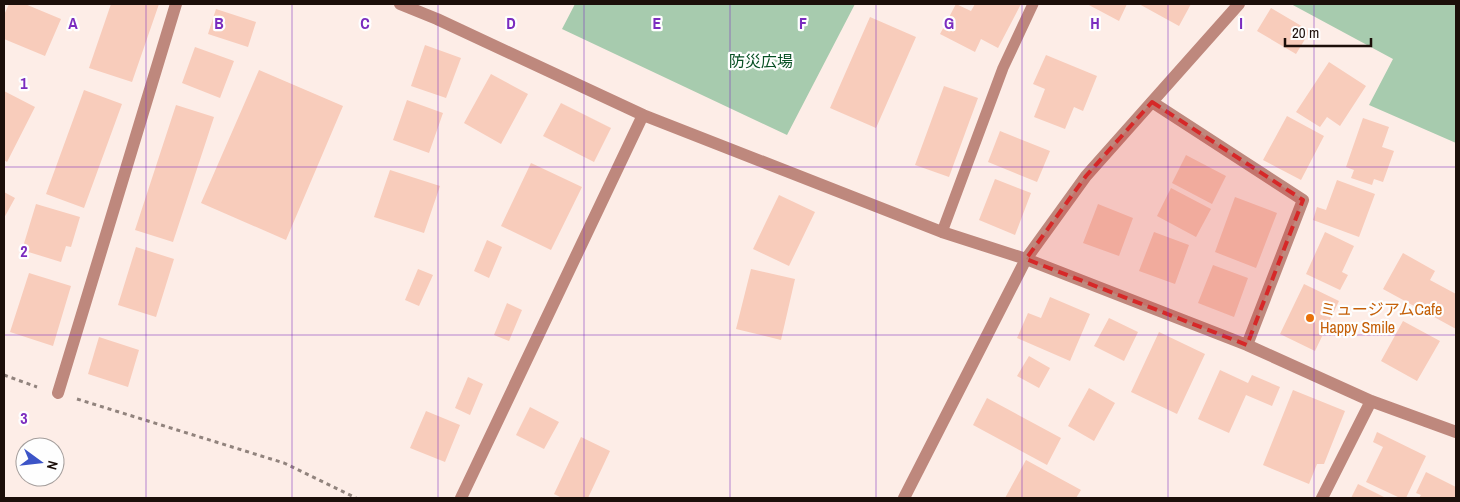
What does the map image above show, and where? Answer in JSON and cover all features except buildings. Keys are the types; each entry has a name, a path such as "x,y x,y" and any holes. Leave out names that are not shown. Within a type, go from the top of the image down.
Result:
{"street":[{"path":"58,393 176,4"},
{"path":"400,4 437,19 643,115 942,232 1026,259 1247,345 1371,400 1456,432"},
{"path":"904,498 1026,259 1086,176 1239,4"},
{"path":"1152,102 1303,200 1247,345"},
{"path":"461,498 643,115"},
{"path":"1322,498 1371,400"}],"lane":[{"path":"942,232 1003,68 1033,4"}],"path":[{"path":"4,376 284,463 356,498"}],"highlighted area":[{"path":"1152,102 1303,200 1247,345 1026,259 1086,176"}],"green space":[{"name":"防災広場","path":"575,4 855,4 787,135 562,29"},
{"path":"1291,4 1456,4 1456,143 1369,105 1393,59"}],"place":[{"name":"ミュージアムCafe Happy Smile","path":"1310,318"}]}
